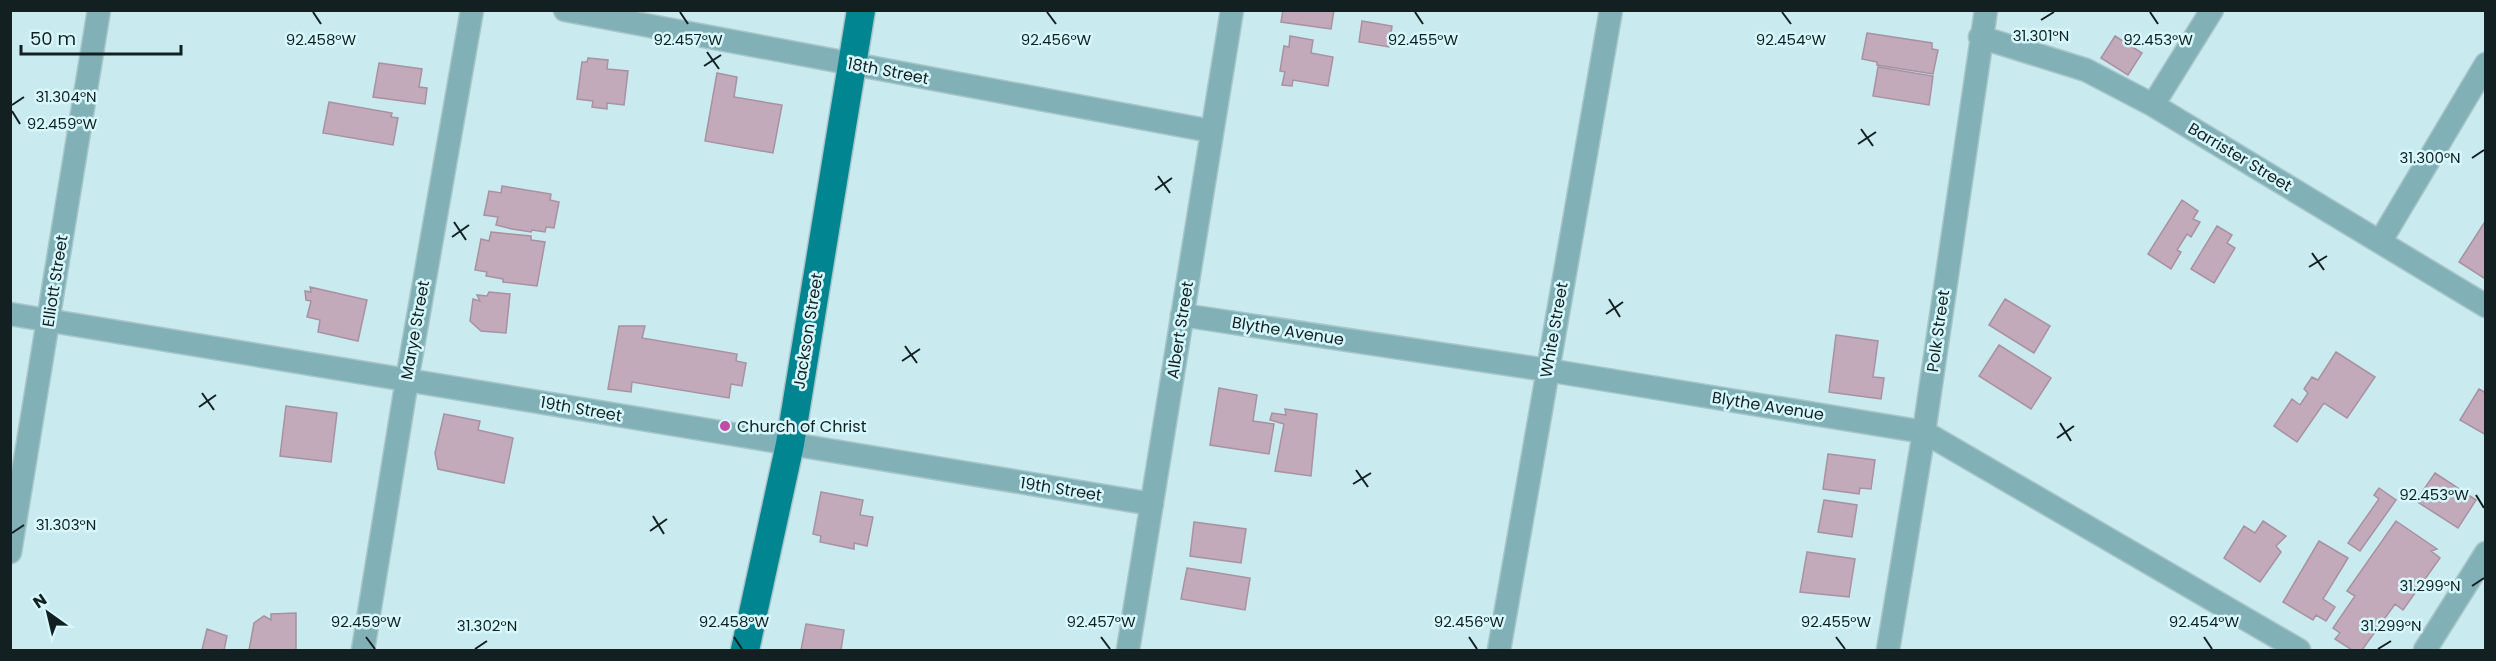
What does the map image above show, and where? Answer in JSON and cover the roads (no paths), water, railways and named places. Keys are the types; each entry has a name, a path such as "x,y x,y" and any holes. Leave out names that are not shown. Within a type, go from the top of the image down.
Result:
{"main road":[{"name":"Jackson Street","path":"746,651 790,444 861,10"}],"street":[{"name":"Elliott Street","path":"10,552 99,10"},
{"name":"Marye Street","path":"363,651 407,380 472,10"},
{"name":"18th Street","path":"566,10 1211,131"},
{"name":"Albert Street","path":"1128,651 1232,10"},
{"name":"White Street","path":"1499,651 1611,10"},
{"name":"Polk Street","path":"1888,651 1924,432 1980,38 1986,10"},
{"path":"2153,105 2211,10"},
{"name":"Barrister Street","path":"1980,38 2086,69 2153,105 2486,306"},
{"path":"2380,242 2486,64"},
{"name":"19th Street","path":"10,314 1152,504"},
{"name":"Blythe Avenue","path":"1182,315 1547,370 1924,432 2299,651"},
{"path":"2425,651 2486,553"}],"place":[{"name":"Church of Christ","path":"725,426"}]}
